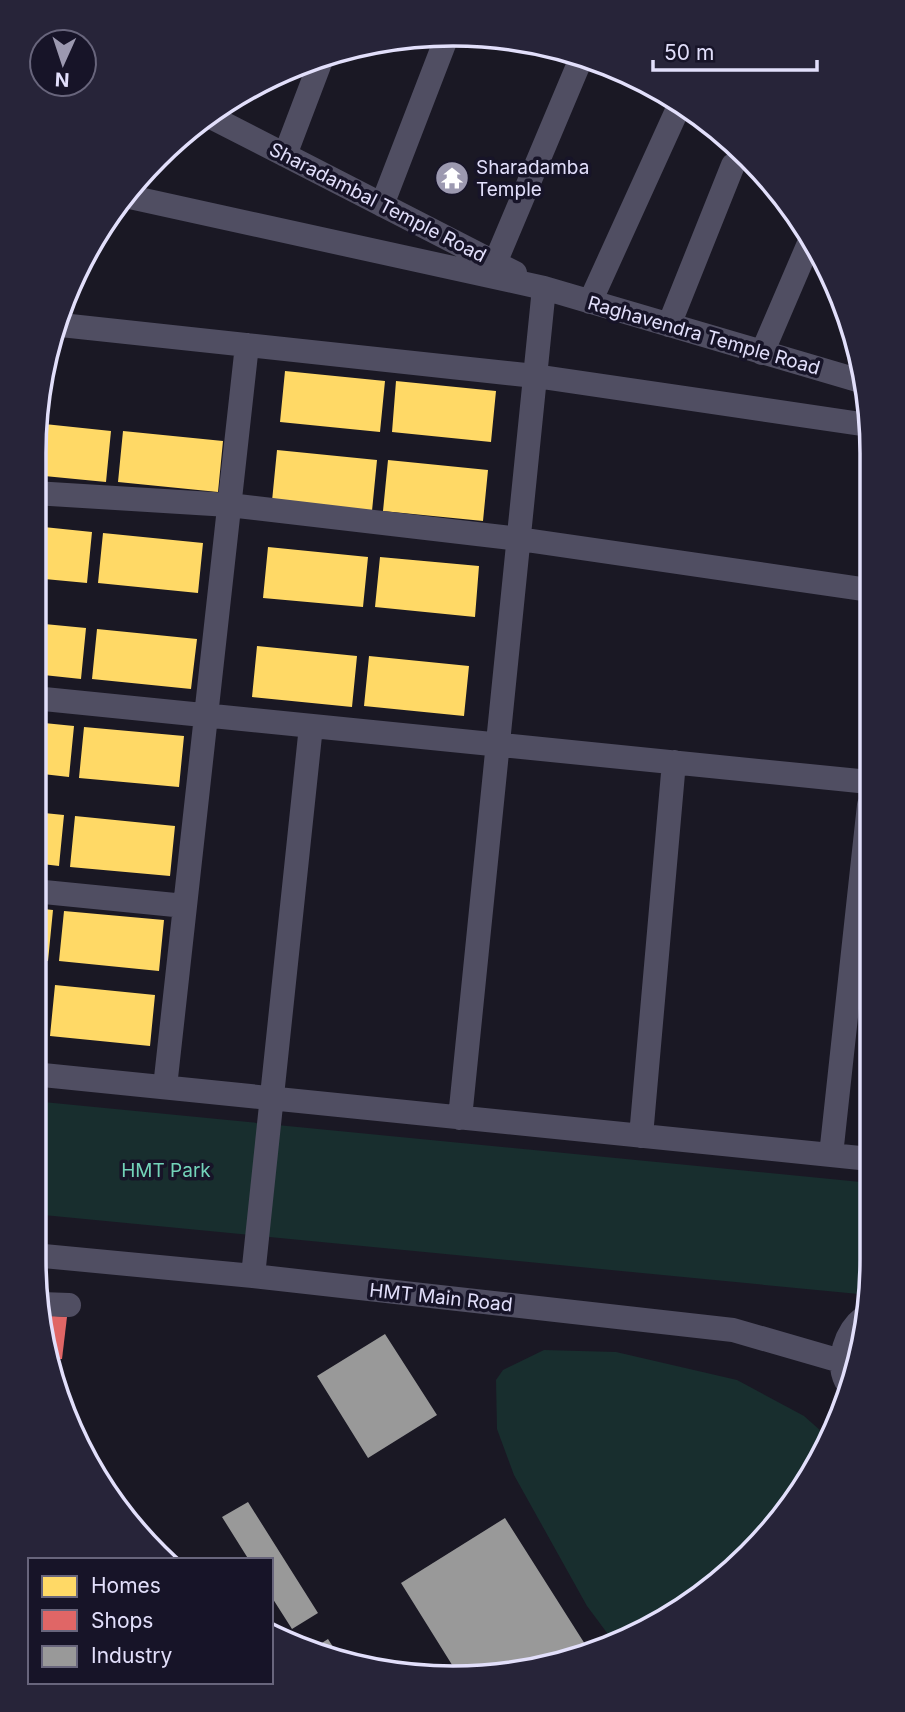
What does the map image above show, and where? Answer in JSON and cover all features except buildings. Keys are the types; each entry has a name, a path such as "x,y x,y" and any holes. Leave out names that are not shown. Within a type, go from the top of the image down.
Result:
{"street":[{"path":"382,205 443,46"},
{"path":"495,263 578,65"},
{"path":"285,155 318,68"},
{"path":"590,302 676,112"},
{"name":"Sharadambal Temple Road","path":"218,120 544,288"},
{"path":"669,325 733,165"},
{"path":"135,198 544,288 460,1118"},
{"path":"762,353 806,251"},
{"name":"Raghavendra Temple Road","path":"544,288 853,379"},
{"path":"66,326 535,376 859,424"},
{"path":"165,1087 247,345"},
{"path":"46,494 229,505 519,539 860,589"},
{"path":"46,699 860,781"},
{"path":"253,1276 312,726"},
{"path":"641,1136 674,762"},
{"path":"831,1155 860,887"},
{"path":"46,892 185,906"},
{"path":"46,1075 860,1158"},
{"name":"HMT Main Road","path":"46,1256 253,1276 733,1330 844,1371"},
{"path":"48,1304 69,1305"},
{"path":"845,1368 845,1345 854,1325"}],"green space":[{"name":"HMT Park","path":"46,1102 860,1182 858,1294 46,1215"},
{"path":"544,1350 616,1352 737,1380 804,1416 822,1432 791,1486 740,1547 679,1598 609,1636 587,1606 514,1475 497,1429 496,1380 503,1370"}],"place":[{"name":"Sharadamba Temple","path":"452,178"}]}
